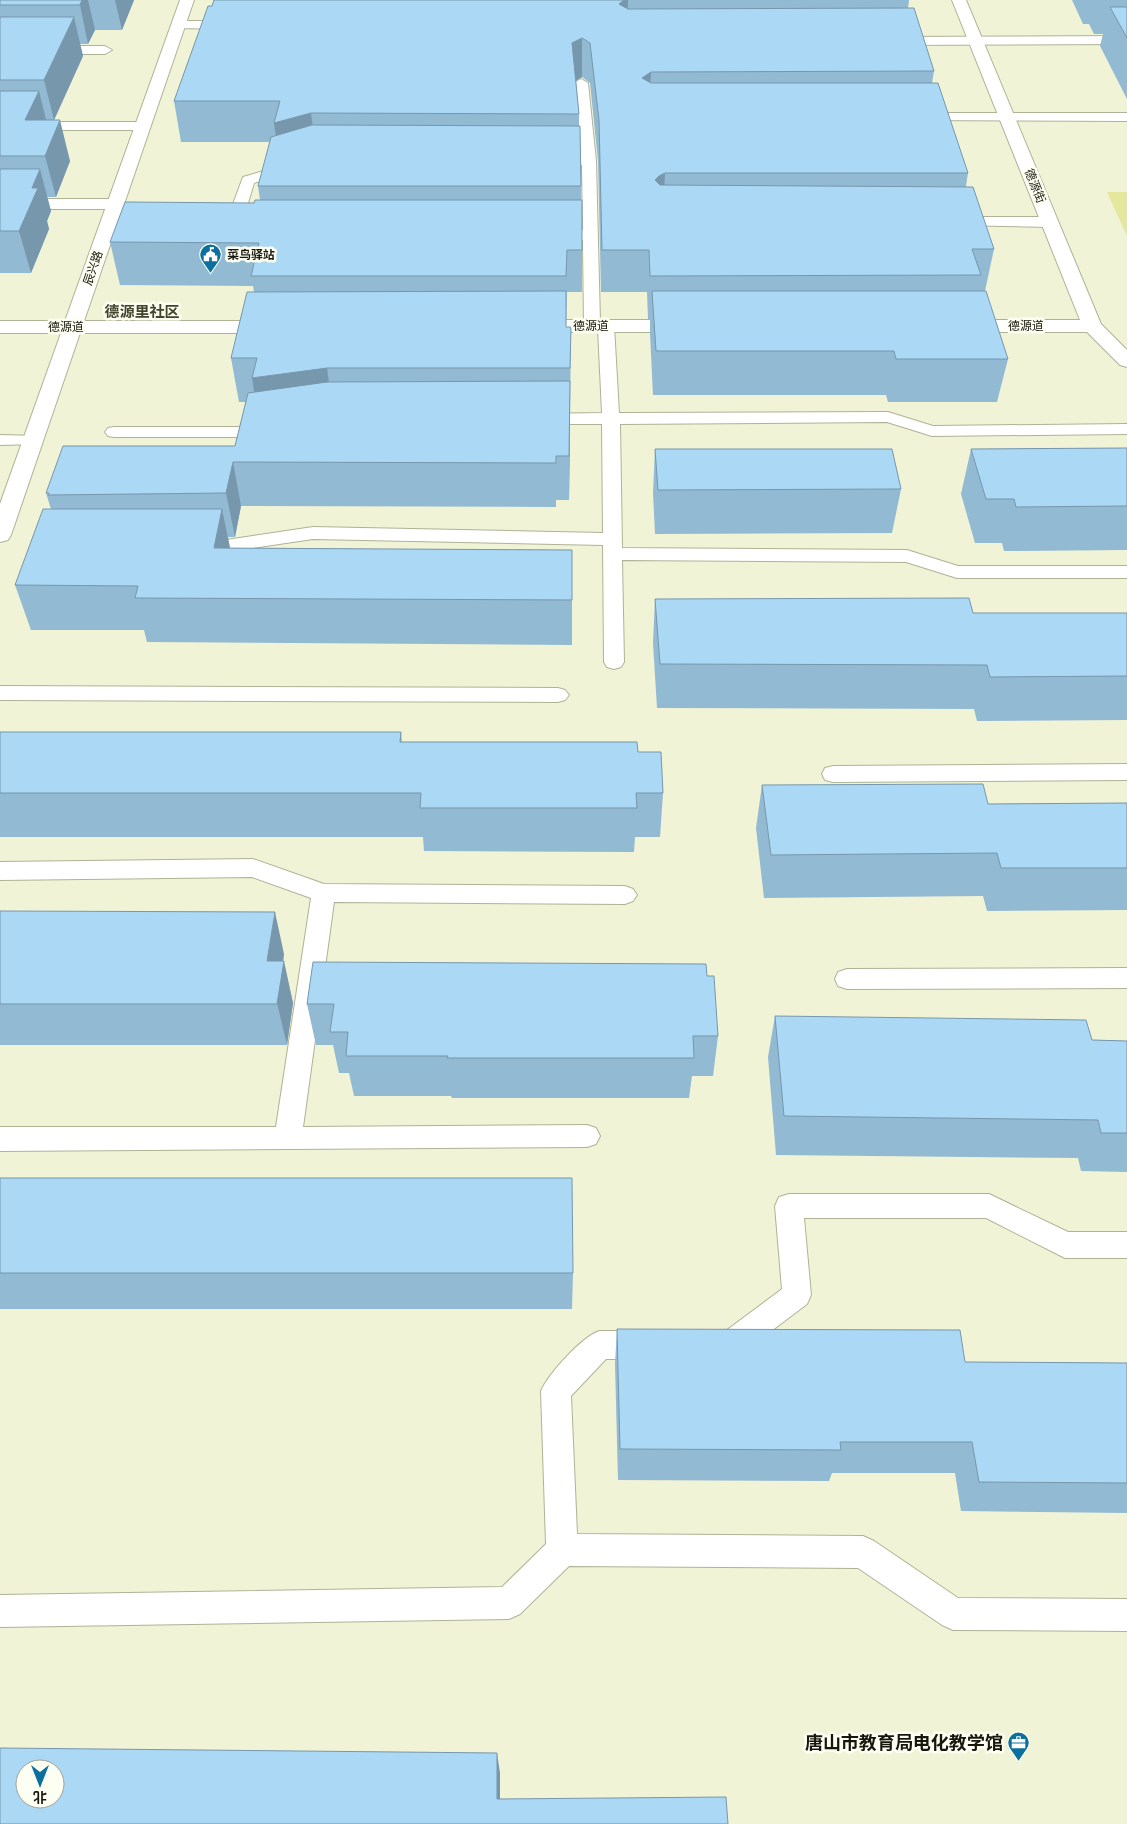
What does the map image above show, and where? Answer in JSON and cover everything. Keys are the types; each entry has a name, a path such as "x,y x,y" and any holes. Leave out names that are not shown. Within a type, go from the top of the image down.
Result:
{"street":[{"name":"辰兴路","path":"0,535 187,0"},
{"name":"德源街","path":"959,0 1092,326 1127,361"},
{"name":"德源道","path":"512,326 706,326"},
{"name":"德源道","path":"943,326 1092,326"},
{"name":"德源道","path":"0,327 292,327"}],"lane":[{"path":"178,25 246,25"},
{"path":"876,41 1127,40"},
{"path":"0,50 106,50"},
{"path":"581,83 589,161 590,235 611,419 611,546 614,662"},
{"path":"907,117 1127,117"},
{"path":"0,126 143,126"},
{"path":"531,161 589,161"},
{"path":"234,223 248,180 308,163"},
{"path":"0,204 116,204"},
{"path":"941,222 1050,222"},
{"path":"215,223 234,223 248,231"},
{"path":"109,224 128,224"},
{"path":"531,235 590,235"},
{"path":"522,419 888,417 932,430 1127,429"},
{"path":"114,432 238,432 286,426"},
{"path":"0,440 33,440"},
{"path":"177,546 226,546 312,533 907,556 957,572 1127,572"},
{"path":"0,693 558,695"},
{"path":"833,774 1127,772"},
{"path":"0,871 253,868 322,893 625,895"},
{"path":"288,1139 322,893"},
{"path":"847,979 1127,978"},
{"path":"0,1139 586,1136"},
{"path":"562,1550 556,1391 599,1345 732,1343 797,1294 789,1206 990,1206 1065,1245 1127,1245"},
{"path":"0,1611 510,1603 562,1550 863,1552 953,1614 1127,1616"}],"green space":[{"path":"1107,192 1127,192 1127,236"}],"building":[{"path":"0,0 82,0 80,5 0,5"},
{"path":"214,0 624,0 619,4 628,9 914,8 934,71 651,72 642,78 651,83 938,83 968,173 665,173 655,180 660,185 973,187 994,249 972,249 981,275 650,276 649,250 602,250 599,120 590,43 582,38 572,43 579,114 311,113 274,123 280,101 174,101 208,6 212,6"},
{"path":"1110,7 1127,7 1127,38"},
{"path":"0,17 74,17 44,80 0,80"},
{"path":"0,91 39,91 25,120 60,120 45,156 0,156"},
{"path":"312,125 580,126 581,186 258,186 271,137"},
{"path":"0,169 40,169 32,188 38,188 19,231 0,231"},
{"path":"255,200 582,200 582,250 567,250 566,276 251,276 259,243 110,242 125,202 254,203"},
{"path":"566,291 566,327 571,327 570,368 327,368 252,378 257,358 231,358 247,292"},
{"path":"652,291 986,291 1008,359 896,359 894,351 656,351"},
{"path":"570,381 569,456 556,456 556,463 233,462 226,493 48,495 49,493 46,493 63,446 235,446 248,393 327,382"},
{"path":"1127,448 1127,506 1016,507 1014,499 986,499 971,449"},
{"path":"655,449 892,449 901,489 658,490"},
{"path":"43,509 222,509 214,548 572,550 572,600 135,598 138,586 15,585"},
{"path":"969,598 973,613 1127,613 1127,676 990,677 987,665 660,664 655,599"},
{"path":"0,732 401,732 400,742 637,742 638,752 661,752 663,793 636,793 637,808 420,808 421,793 0,793"},
{"path":"983,784 988,804 1127,803 1127,868 1001,868 997,853 771,855 762,785"},
{"path":"0,911 275,912 267,961 284,961 277,1004 0,1004"},
{"path":"313,962 706,964 707,976 714,976 718,1036 693,1036 694,1058 346,1056 348,1032 330,1032 334,1004 307,1004"},
{"path":"775,1016 1086,1020 1092,1040 1127,1041 1127,1133 1101,1133 1098,1120 784,1116"},
{"path":"0,1178 572,1178 573,1273 0,1273"},
{"path":"617,1329 960,1330 965,1362 1127,1363 1127,1483 979,1482 972,1442 840,1442 841,1450 620,1449"},
{"path":"0,1748 497,1753 497,1799 726,1797 728,1824 0,1824"}],"place":[{"name":"菜鸟驿站","path":"211,274"},
{"name":"唐山市教育局电化教学馆","path":"1019,1761"}],"district":[{"name":"德源里社区","path":"142,312"}]}
